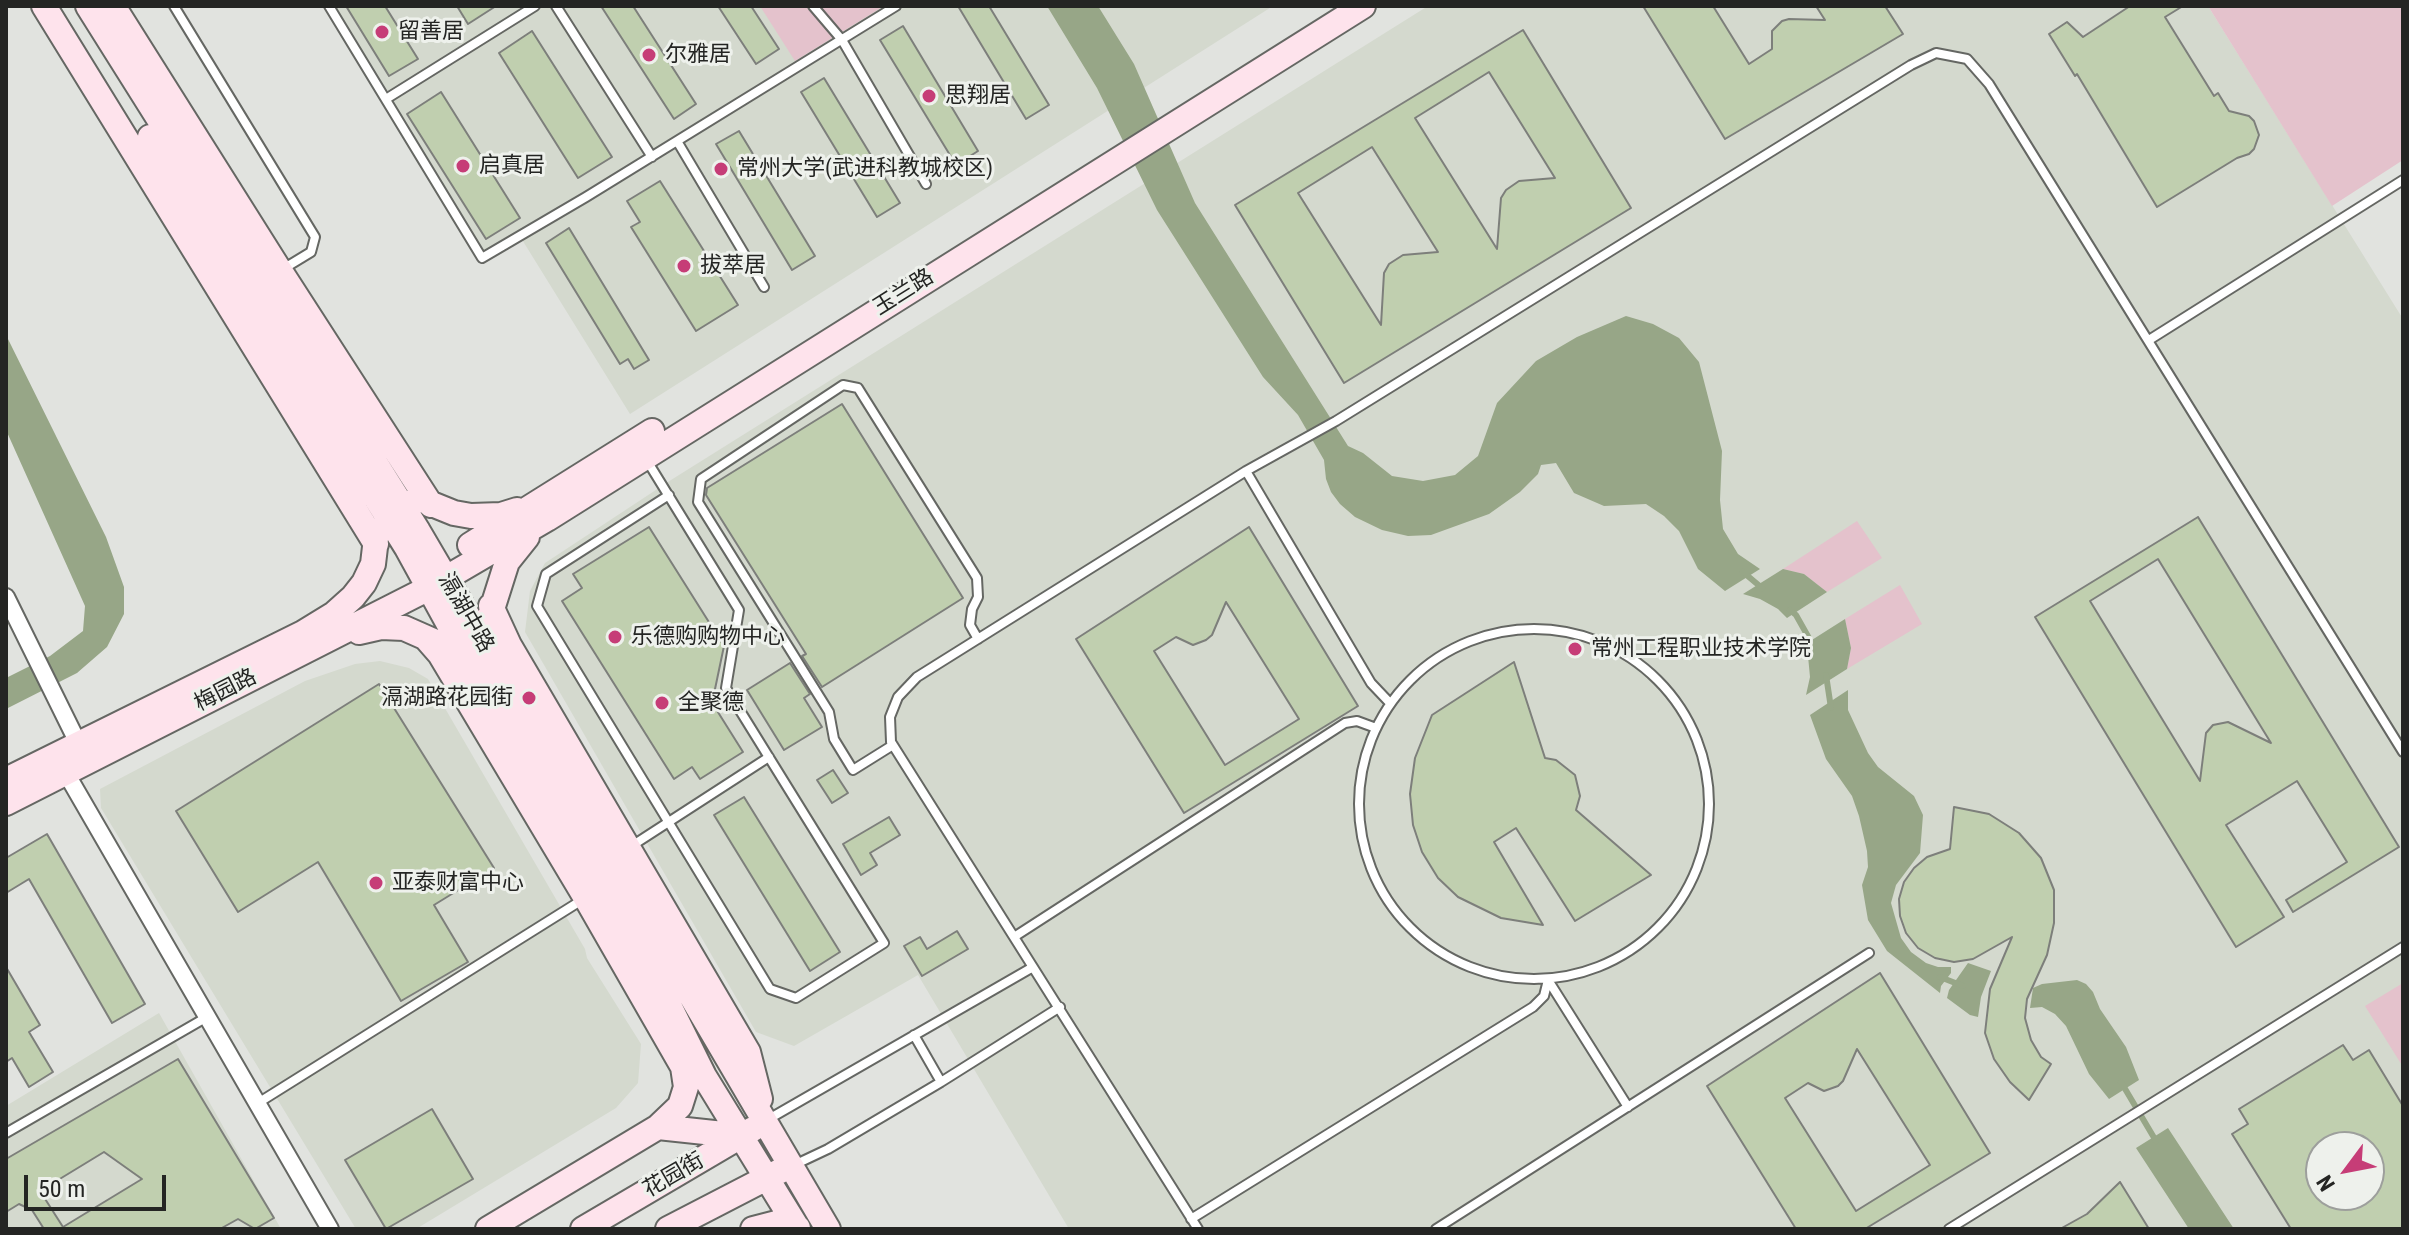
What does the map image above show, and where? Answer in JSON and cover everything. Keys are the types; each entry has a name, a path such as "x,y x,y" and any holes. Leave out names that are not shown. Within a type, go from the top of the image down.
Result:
{"street":[{"path":"44,6 376,544"},
{"name":"滆湖中路","path":"68,6 507,685 828,1229"},
{"name":"滆湖中路","path":"88,6 271,277 376,480"},
{"path":"113,6 271,277 431,505"},
{"name":"玉兰路","path":"434,576 1118,150 1333,6"},
{"name":"玉兰路","path":"1170,117 1363,6"},
{"name":"玉兰路","path":"542,511 644,456 1118,150"},
{"path":"301,643 353,597 373,564 376,480 431,505 471,516 542,511"},
{"path":"507,685 494,658 488,635 491,606 507,562 542,511"},
{"name":"滆湖中路","path":"434,576 481,683 663,993 704,1076 798,1229"},
{"name":"梅园路","path":"6,803 301,643 434,576"},
{"path":"6,597 78,743"},
{"path":"491,606 509,645 748,1052 765,1121"},
{"path":"301,643 381,627 404,628 454,653 481,683"},
{"path":"426,638 440,654 586,898 683,1067 686,1087 680,1106 658,1127 488,1229"},
{"name":"梅园路","path":"6,780 78,743 301,643"},
{"path":"66,773 330,1229"},
{"name":"花园街","path":"583,1229 765,1121"},
{"path":"658,1127 742,1136"},
{"name":"花园街","path":"668,1229 791,1166"},
{"path":"753,1229 780,1222 798,1229"}],"lane":[{"path":"174,6 315,237 311,252 271,277"},
{"path":"329,6 482,258 896,6"},
{"path":"556,6 652,157"},
{"path":"813,6 842,40 926,184"},
{"path":"386,99 530,7"},
{"path":"1198,1229 893,745 890,717 898,697 917,677 1246,471 1336,421 1884,82 1936,53 1967,59 1989,84 2403,752"},
{"path":"677,141 764,287"},
{"path":"2149,340 2403,180"},
{"path":"893,745 853,770 834,739 829,712 698,502 701,479 843,385 858,388 977,578 978,597 972,609 970,625 978,639"},
{"path":"644,456 669,495 739,610 726,688 884,943 796,998 770,989 537,606 546,574 669,495"},
{"path":"1246,471 1371,683 1389,702"},
{"path":"1537,627 1594,638 1644,666 1683,711 1706,765 1709,824 1693,881 1659,929 1611,964 1548,980 1496,977 1441,955 1398,917 1369,867 1357,811 1364,754 1389,702 1429,661 1481,635 1537,627"},
{"path":"1014,937 1345,723 1357,721 1376,728"},
{"path":"629,847 769,757"},
{"path":"257,1104 586,898"},
{"path":"1949,1229 1965,1225 2129,1117 2403,947"},
{"path":"1436,1229 1869,953"},
{"path":"765,1121 1033,967"},
{"path":"1548,980 1628,1107"},
{"path":"1191,1219 1533,1007 1544,996 1548,980"},
{"path":"791,1166 828,1149 1060,1007"},
{"path":"6,1132 207,1017"},
{"path":"914,1035 941,1082"}],"shaded area":[{"name":"常州大学(武进科教城校区)","path":"325,6 1273,6 630,414 521,238 481,260"},
{"path":"760,6 884,6 795,61"},
{"path":"1047,6 1098,6 1134,64 1195,203 1348,446 1363,453 1392,476 1423,481 1455,475 1478,456 1497,403 1536,361 1577,337 1626,316 1653,324 1679,338 1699,362 1722,451 1720,500 1723,529 1738,554 1760,569 1725,591 1698,569 1679,531 1664,516 1646,504 1604,506 1574,493 1556,463 1541,465 1538,474 1520,492 1489,514 1431,535 1408,536 1382,530 1355,517 1331,492 1324,460 1298,415 1263,377 1157,210 1097,88"},
{"name":"常州工程职业技术学院","path":"1428,6 2208,6 2403,319 2403,1229 1069,1229 918,975 794,1046 756,1032 525,632 530,591 545,563 671,480"},
{"path":"2208,6 2403,6 2403,160 2332,206"},
{"path":"6,335 106,537 124,587 124,614 107,647 77,673 6,709 6,678 50,656 83,631 85,606 6,430"},
{"path":"1857,521 1882,558 1827,592 1804,574 1783,569"},
{"path":"1783,569 1804,574 1827,592 1787,618 1760,599 1743,594"},
{"path":"1900,585 1922,624 1847,669 1851,648 1845,619"},
{"path":"1845,619 1851,648 1847,669 1806,695 1810,677 1804,645"},
{"name":"亚泰财富中心","path":"380,661 409,668 428,679 585,949 587,958 641,1044 638,1083 616,1108 416,1229 356,1229 101,808 100,789 305,681 355,664"},
{"path":"1848,690 1848,710 1868,753 1878,767 1914,796 1923,815 1920,853 1896,885 1891,903 1901,938 1911,952 1926,963 1951,967 1940,993 1887,951 1868,920 1862,885 1868,867 1867,851 1859,816 1852,796 1826,759 1810,715"},
{"path":"1968,963 1991,971 1981,997 1978,1017 1970,1015 1947,998 1949,990"},
{"path":"2077,980 2093,992 2100,1009 2126,1047 2139,1080 2109,1099 2089,1074 2066,1026 2055,1014 2042,1007 2030,1008 2033,988"},
{"path":"2403,983 2403,1067 2365,1006"},
{"path":"159,1013 281,1229 6,1229 6,1106"},
{"path":"2168,1128 2234,1229 2189,1229 2136,1148"}],"building":[{"name":"留善居","path":"346,6 385,6 418,59 389,76"},
{"name":"留善居","path":"457,6 496,6 468,24"},
{"name":"尔雅居","path":"601,6 633,6 696,104 674,119"},
{"name":"尔雅居","path":"718,6 751,6 779,49 756,64"},
{"name":"思翔居","path":"958,6 989,6 1049,105 1026,119"},
{"path":"1643,6 1713,6 1749,64 1772,49 1772,31 1782,21 1825,20 1816,6 1885,6 1903,34 1725,139"},
{"path":"2130,6 2183,6 2165,17 2214,96 2218,93 2229,111 2249,116 2259,135 2249,154 2237,158 2157,207 2077,74 2075,76 2049,34 2067,22 2083,37"},
{"name":"思翔居","path":"903,26 978,151 956,165 880,40"},
{"path":"1523,30 1631,208 1344,383 1235,205","holes":["1489,72 1555,178 1519,181 1506,190 1501,198 1497,249 1415,118","1372,147 1438,252 1403,255 1389,264 1384,273 1381,325 1298,193"]},
{"name":"启真居","path":"532,31 612,157 578,178 499,53"},
{"path":"824,78 900,203 877,217 801,92"},
{"name":"启真居","path":"441,92 520,218 486,239 407,114"},
{"path":"739,131 815,256 792,270 716,144"},
{"name":"拔萃居","path":"660,181 738,305 696,331 631,227 640,222 627,201"},
{"path":"569,228 649,360 634,369 628,359 620,364 546,243"},
{"path":"842,404 963,598 822,687 802,656 806,654 706,495 707,488"},
{"path":"2198,517 2399,847 2293,912 2286,900 2347,862 2297,781 2226,825 2284,917 2236,947 2035,617","holes":["2158,559 2271,743 2228,722 2213,725 2206,733 2200,781 2090,601"]},
{"path":"649,527 724,646 710,713 716,709 743,752 700,779 692,767 674,779 562,601 582,588 573,574"},
{"path":"1249,527 1358,706 1184,813 1076,639","holes":["1226,602 1299,719 1225,765 1154,651 1176,637 1193,645 1206,640 1212,635"]},
{"path":"1514,662 1545,758 1556,760 1575,775 1580,796 1576,810 1651,875 1575,921 1516,828 1494,842 1543,925 1501,918 1458,897 1438,878 1422,852 1413,825 1410,794 1415,758 1432,715"},
{"path":"790,663 810,694 804,698 822,727 784,750 747,690"},
{"path":"379,684 494,868 434,905 468,962 401,1001 318,862 238,912 176,811"},
{"path":"833,770 848,793 832,803 817,780"},
{"path":"744,797 840,952 810,971 714,815"},
{"path":"1954,807 1989,814 2019,833 2041,858 2054,890 2054,923 2047,955 2027,999 2025,1018 2031,1040 2041,1057 2051,1064 2029,1100 2010,1082 1994,1059 1985,1033 1990,989 2012,937 1973,959 1954,962 1935,958 1918,948 1906,933 1900,916 1899,899 1904,882 1914,868 1927,857 1950,849"},
{"path":"889,817 900,835 870,853 877,865 861,875 843,844"},
{"path":"47,834 145,1004 112,1023 29,879 6,893 6,858"},
{"path":"957,931 968,949 922,976 904,946 920,937 927,949"},
{"path":"6,967 40,1025 29,1032 53,1072 29,1087 12,1058 6,1062"},
{"path":"1880,973 1990,1153 1865,1229 1796,1229 1707,1086","holes":["1857,1049 1930,1165 1856,1211 1785,1098 1808,1083 1824,1091 1838,1086"]},
{"path":"2343,1045 2353,1060 2369,1050 2403,1106 2403,1229 2291,1229 2232,1134 2248,1124 2239,1109"},
{"path":"178,1059 274,1218 255,1229 238,1219 220,1229 44,1229 32,1210 19,1204 6,1212 6,1159","holes":["104,1152 142,1179 63,1227 40,1191"]},
{"path":"432,1109 473,1179 386,1229 345,1160"},
{"path":"2120,1182 2149,1229 2060,1229 2087,1214"}],"waterway":[{"path":"1743,572 1762,588"},
{"path":"1790,610 1814,647"},
{"path":"1826,675 1831,708"},
{"path":"1940,977 1963,986"},
{"path":"2121,1082 2156,1141"}],"place":[{"name":"留善居","path":"382,32"},
{"name":"尔雅居","path":"649,55"},
{"name":"思翔居","path":"929,96"},
{"name":"启真居","path":"463,166"},
{"name":"常州大学(武进科教城校区)","path":"721,169"},
{"name":"拔萃居","path":"684,266"},
{"name":"乐德购购物中心","path":"615,637"},
{"name":"常州工程职业技术学院","path":"1575,649"},
{"name":"滆湖路花园街","path":"529,698"},
{"name":"全聚德","path":"662,703"},
{"name":"亚泰财富中心","path":"376,883"}]}
